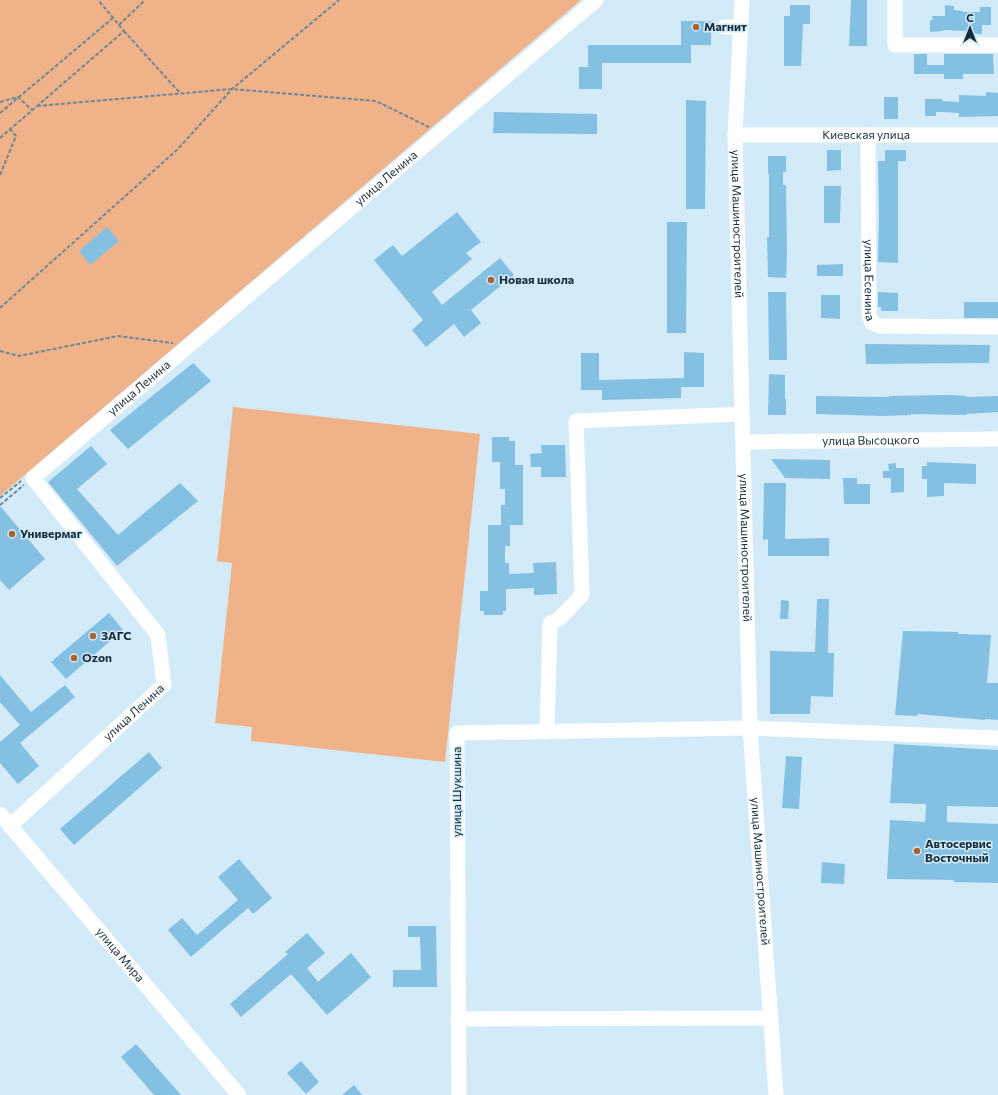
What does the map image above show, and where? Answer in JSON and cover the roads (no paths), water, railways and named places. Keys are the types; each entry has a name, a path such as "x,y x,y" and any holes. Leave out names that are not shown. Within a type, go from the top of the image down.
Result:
{"street":[{"name":"улица Ленина","path":"10,826 164,685 158,635 33,478 596,0"},
{"name":"улица Машиностроителей","path":"742,0 735,135 750,728 776,1095"},
{"path":"895,0 895,45 998,45"},
{"path":"724,27 741,27"},
{"name":"Киевская улица","path":"735,135 998,134"},
{"name":"улица Есенина","path":"868,135 869,315 872,323 880,326 998,327"},
{"path":"547,732 550,623 559,619 582,595 576,421 742,414"},
{"name":"улица Высоцкого","path":"743,442 998,439"},
{"name":"улица Шукшина","path":"459,1095 457,733 750,728 998,738"},
{"name":"улица Мира","path":"0,814 239,1095"},
{"path":"458,1019 771,1018"}],"place":[{"name":"Магнит","path":"696,27"},
{"name":"Новая школа","path":"491,280"},
{"name":"Универмаг","path":"12,534"},
{"name":"ЗАГС","path":"93,636"},
{"name":"Ozon","path":"74,658"},
{"name":"Автосервис Восточный","path":"917,851"}]}
